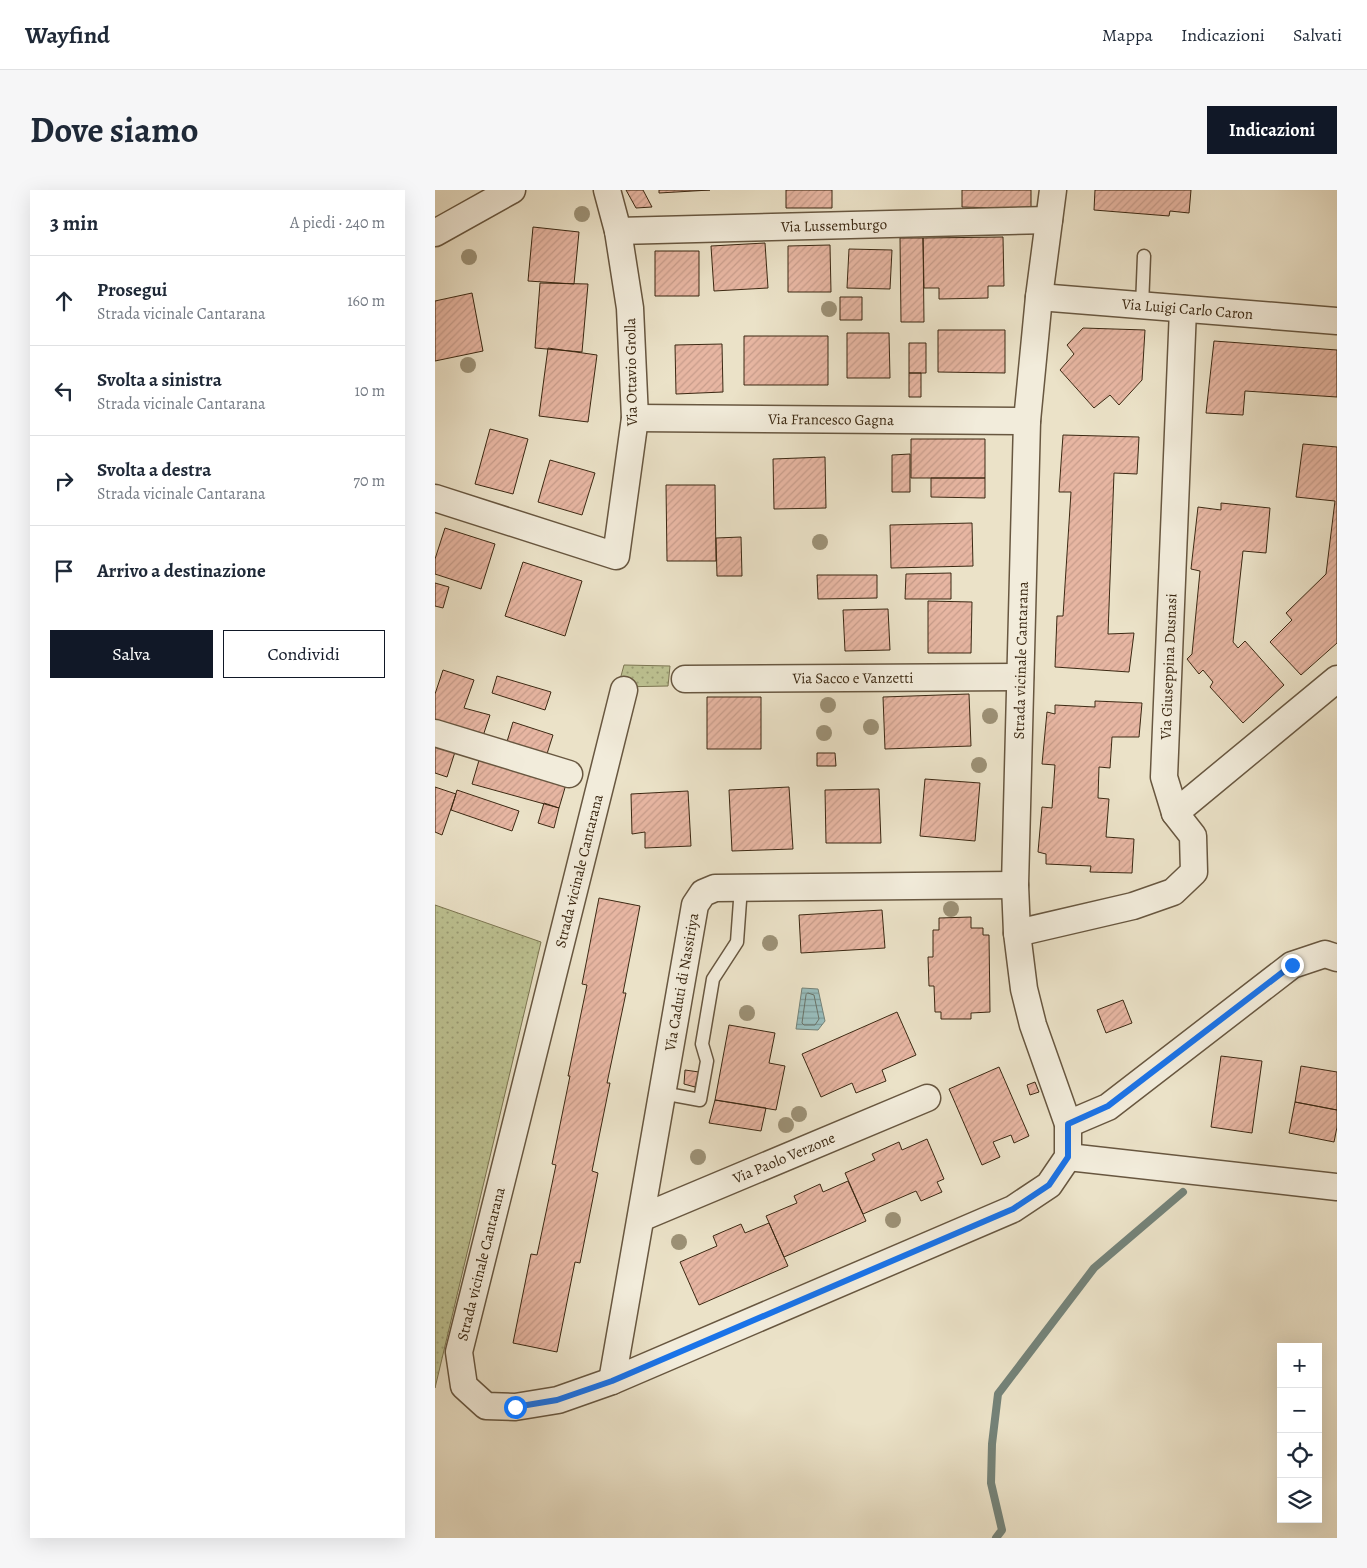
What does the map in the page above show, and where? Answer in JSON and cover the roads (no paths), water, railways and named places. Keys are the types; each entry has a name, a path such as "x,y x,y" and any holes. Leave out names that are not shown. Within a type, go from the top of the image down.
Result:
{"street":[{"path":"435,233 512,190"},
{"name":"Via Ottavio Grolla","path":"435,498 616,556 635,418 630,308 618,231 607,190"},
{"name":"Strada vicinale Cantarana","path":"625,690 459,1352 464,1386 486,1406 515,1407 557,1400 612,1381 1013,1209 1049,1185 1068,1157 1068,1124 1033,1025 1024,989 1017,932 1015,885 1027,421 1039,297 1053,190"},
{"name":"Via Lussemburgo","path":"618,231 1049,220"},
{"name":"Via Luigi Carlo Caron","path":"1039,297 1337,322"},
{"name":"Via Giuseppina Dusnasi","path":"1175,813 1164,777 1183,309"},
{"name":"Via Francesco Gagna","path":"635,418 1027,421"},
{"name":"Via Sacco e Vanzetti","path":"685,679 1020,677"},
{"path":"1017,932 1133,906 1173,892 1194,872 1193,836 1175,813 1337,679"},
{"path":"435,732 569,774"},
{"name":"Via Caduti di Nassiriya","path":"612,1381 695,905 703,893 715,888 741,887 1015,885"},
{"path":"1068,1124 1108,1106 1292,965 1325,954 1337,958"},
{"name":"Via Paolo Verzone","path":"641,1218 927,1098"},
{"path":"1068,1157 1337,1187"}],"lane":[{"path":"1142,306 1145,256"},
{"path":"662,1094 700,1100 707,1061 702,1044 713,979 737,942 741,887"}],"water":[{"path":"802,988 818,989 825,1021 818,1030 796,1029"}],"waterway":[{"path":"996,1538 1002,1530 991,1483 992,1444 998,1394 1094,1268 1183,1192"}]}
